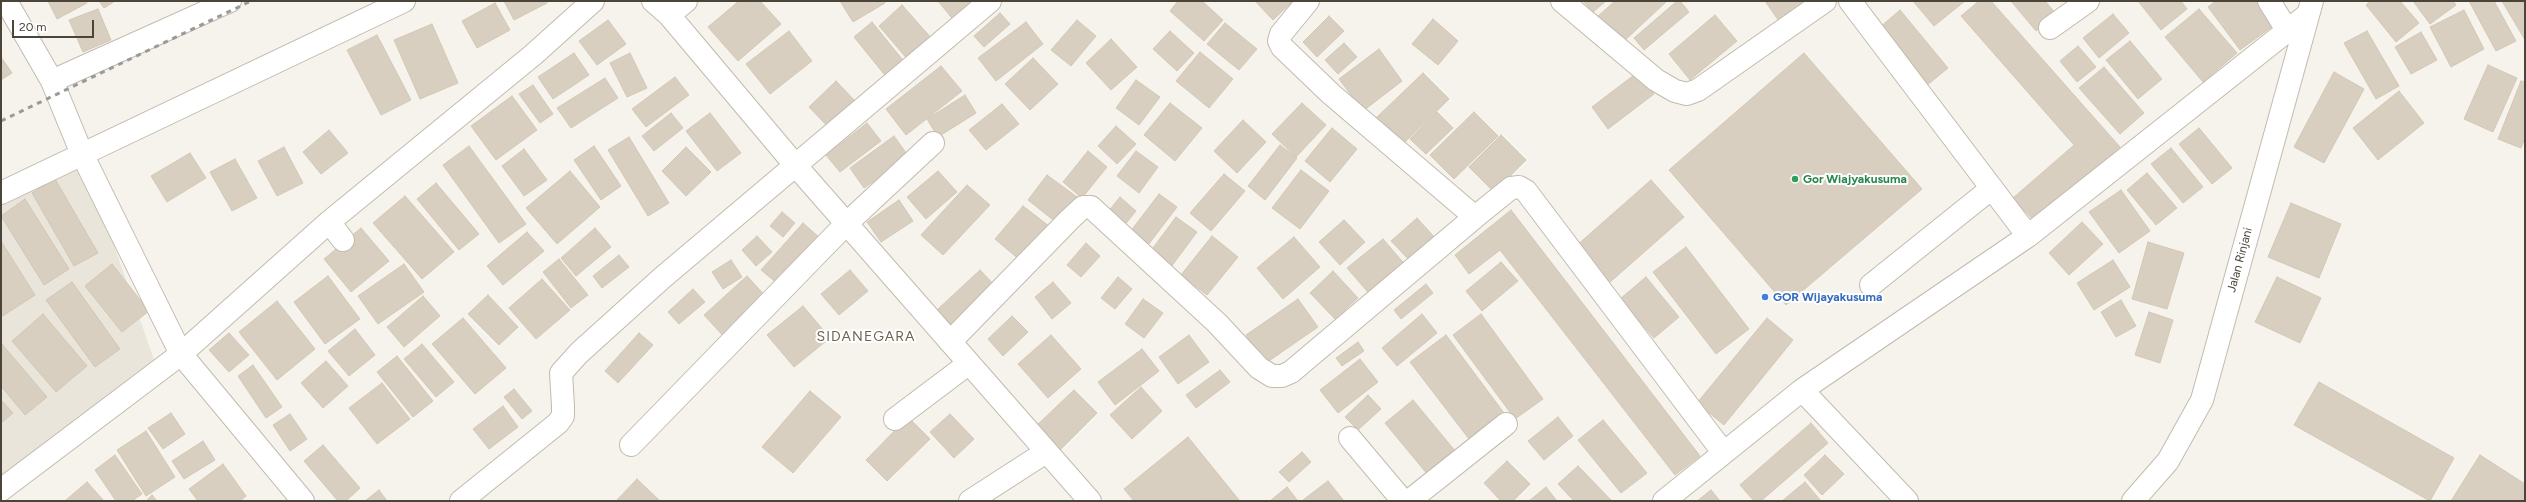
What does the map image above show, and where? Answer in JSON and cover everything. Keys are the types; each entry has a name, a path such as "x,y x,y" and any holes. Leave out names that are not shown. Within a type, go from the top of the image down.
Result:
{"street":[{"path":"6,1 52,81 82,154 181,354 303,501"},
{"path":"52,81 230,1"},
{"path":"1,193 404,1"},
{"path":"1,490 181,354 329,222 533,55 593,1"},
{"path":"653,1 669,15 846,224 1090,501"},
{"path":"669,15 686,1"},
{"path":"461,501 558,423 562,416 560,379 564,367 662,278 990,1"},
{"path":"1308,1 1281,34 1279,41 1282,47 1331,94 1475,217"},
{"path":"1562,1 1656,80 1675,91 1687,94 1698,90 1825,1"},
{"path":"2050,28 2088,1"},
{"path":"2269,1 2286,30"},
{"path":"1859,5 2028,236"},
{"path":"1664,501 1802,390 2028,236 2286,30 2309,8"},
{"name":"Jalan Rinjani","path":"2133,501 2168,461 2202,400 2309,8"},
{"path":"631,444 846,224 933,143"},
{"path":"950,342 1070,219 1083,207 1091,207 1217,323 1258,368 1272,376 1282,376 1291,372 1475,217 1512,188 1519,187 1526,191 1724,452"},
{"path":"1871,285 1992,188"},
{"path":"329,222 343,240"},
{"path":"895,419 968,364"},
{"path":"1802,390 1902,500"},
{"path":"1409,501 1506,424"},
{"path":"1350,438 1403,501"},
{"path":"970,501 1046,452"}],"shaded area":[{"path":"82,154 159,374 1,501 1,195"}],"building":[{"path":"48,1 86,1 87,3 57,19"},
{"path":"99,1 115,1 104,8"},
{"path":"504,1 546,1 547,3 514,20"},
{"path":"739,1 760,1 781,24 738,61 708,27"},
{"path":"840,1 884,1 885,3 853,22"},
{"path":"938,1 974,1 956,23"},
{"path":"1178,1 1202,1 1223,20 1204,41 1170,11"},
{"path":"1255,1 1293,1 1273,20"},
{"path":"1583,1 1606,1 1593,12"},
{"path":"1615,1 1667,1 1622,43 1597,17"},
{"path":"1677,1 1680,1 1689,12 1644,50 1634,38"},
{"path":"1765,1 1815,1 1781,24"},
{"path":"1913,1 1965,1 1934,26"},
{"path":"1979,1 1991,1 2120,147 2035,222 2013,198 2074,145 1961,16"},
{"path":"2011,1 2045,1 2057,15 2036,31"},
{"path":"2138,1 2181,1 2187,9 2161,30"},
{"path":"2216,1 2261,1 2277,23 2240,50 2208,7"},
{"path":"2371,1 2400,1 2419,23 2396,42 2366,5"},
{"path":"2413,1 2453,1 2456,5 2430,24"},
{"path":"2469,1 2494,1 2516,41 2496,51"},
{"path":"2502,1 2525,1 2525,40"},
{"path":"495,3 510,30 477,48 462,21"},
{"path":"902,5 933,40 909,61 879,26"},
{"path":"98,9 111,40 83,52 69,20"},
{"path":"2199,9 2237,53 2203,82 2165,37"},
{"path":"1900,10 1948,68 1926,86 1878,29"},
{"path":"2464,10 2484,49 2451,67 2430,27"},
{"path":"1000,13 1010,24 984,47 974,36"},
{"path":"2113,14 2129,33 2099,58 2083,38"},
{"path":"1715,15 1737,41 1690,80 1669,54"},
{"path":"1329,16 1344,31 1317,57 1303,42"},
{"path":"1433,19 1458,41 1438,65 1412,44"},
{"path":"608,20 626,44 597,65 579,41"},
{"path":"1077,20 1096,36 1071,66 1051,50"},
{"path":"872,22 906,64 888,79 854,37"},
{"path":"1026,22 1043,44 996,81 978,58"},
{"path":"1225,23 1257,49 1239,70 1207,44"},
{"path":"432,24 458,83 420,99 394,40"},
{"path":"789,31 812,61 770,94 746,64"},
{"path":"1170,31 1194,53 1177,71 1153,49"},
{"path":"2367,31 2399,86 2376,99 2344,43"},
{"path":"2421,32 2437,60 2411,74 2395,47"},
{"path":"377,35 411,100 381,115 347,50"},
{"path":"1111,39 1137,67 1111,90 1086,63"},
{"path":"2130,41 2162,79 2138,99 2106,60"},
{"path":"1344,43 1357,57 1338,74 1325,60"},
{"path":"2078,46 2096,67 2077,82 2060,61"},
{"path":"1379,49 1402,81 1363,111 1339,79"},
{"path":"1200,52 1233,79 1209,108 1176,81"},
{"path":"574,53 589,75 553,99 538,77"},
{"path":"630,53 647,88 627,97 610,63"},
{"name":"Gor Wiajyakusuma","path":"1804,53 1922,189 1786,305 1669,170"},
{"path":"1,57 12,73 1,80"},
{"path":"1033,58 1058,84 1030,110 1005,84"},
{"path":"2488,65 2517,78 2493,132 2464,119"},
{"path":"941,66 962,91 906,135 886,109"},
{"path":"2104,67 2144,113 2120,134 2079,88"},
{"path":"1638,72 1654,94 1608,129 1592,107"},
{"path":"2334,72 2364,89 2324,163 2294,147"},
{"path":"1423,73 1449,99 1401,146 1375,119"},
{"path":"675,77 689,95 646,127 632,109"},
{"path":"605,78 618,98 571,128 557,108"},
{"path":"1136,80 1160,97 1139,125 1116,108"},
{"path":"836,81 858,104 831,130 809,107"},
{"path":"2521,81 2525,82 2525,138 2521,148 2498,139"},
{"path":"533,85 553,114 540,123 519,94"},
{"path":"2399,91 2424,123 2378,160 2353,128"},
{"path":"965,95 976,113 938,137 927,119"},
{"path":"512,96 537,130 496,160 471,126"},
{"path":"1170,103 1202,128 1175,161 1144,135"},
{"path":"1302,103 1326,125 1296,157 1272,134"},
{"path":"1002,104 1019,124 986,150 969,130"},
{"path":"1437,112 1453,128 1426,154 1410,139"},
{"path":"1474,112 1498,136 1454,179 1430,155"},
{"path":"671,113 683,128 654,151 642,136"},
{"path":"710,113 741,153 717,171 686,131"},
{"path":"1243,120 1266,142 1237,173 1214,151"},
{"path":"867,123 881,141 840,172 826,155"},
{"path":"1116,126 1136,144 1117,164 1098,146"},
{"path":"1332,128 1357,149 1330,182 1305,161"},
{"path":"2199,128 2232,168 2212,184 2179,144"},
{"path":"329,130 348,153 321,174 303,152"},
{"path":"1501,135 1526,160 1494,192 1469,167"},
{"path":"894,136 909,157 864,188 850,168"},
{"path":"629,137 669,203 648,216 608,150"},
{"path":"1280,145 1297,158 1265,200 1248,186"},
{"path":"469,146 526,224 499,243 443,165"},
{"path":"594,146 621,186 601,200 574,160"},
{"path":"284,147 303,183 277,196 258,161"},
{"path":"686,147 711,172 686,196 662,171"},
{"path":"2171,148 2203,187 2183,203 2151,164"},
{"path":"524,149 547,180 524,196 502,166"},
{"path":"1088,151 1107,167 1082,198 1063,182"},
{"path":"1136,151 1158,167 1139,193 1117,176"},
{"path":"190,153 206,178 167,202 151,176"},
{"path":"235,159 257,198 232,211 210,172"},
{"path":"1301,170 1329,191 1300,229 1272,208"},
{"path":"570,171 600,207 557,244 526,208"},
{"path":"938,171 957,192 926,219 907,197"},
{"path":"2147,173 2177,208 2156,225 2127,190"},
{"path":"1224,174 1245,191 1211,231 1190,213"},
{"path":"1047,175 1077,197 1057,223 1028,200"},
{"path":"55,179 98,253 74,266 32,193"},
{"path":"1651,180 1684,217 1609,283 1576,246"},
{"path":"436,183 479,234 459,250 417,199"},
{"path":"967,185 990,205 943,255 921,235"},
{"path":"2121,190 2150,231 2119,253 2089,212"},
{"path":"1159,194 1177,207 1145,249 1127,236"},
{"path":"405,196 454,252 422,279 373,223"},
{"path":"1120,197 1136,211 1123,227 1107,213"},
{"path":"25,199 69,269 44,285 1,216"},
{"path":"899,200 913,221 881,242 867,222"},
{"path":"2291,203 2341,224 2319,278 2268,257"},
{"path":"1023,206 1049,226 1021,261 995,239"},
{"path":"1511,210 1700,456 1675,475 1500,250 1469,274 1455,255"},
{"path":"782,212 795,223 783,237 770,226"},
{"path":"1176,217 1197,232 1168,271 1147,256"},
{"path":"1417,218 1437,240 1412,263 1391,241"},
{"path":"1344,220 1365,242 1340,265 1319,242"},
{"path":"2082,222 2103,244 2069,275 2049,253"},
{"path":"803,223 820,238 778,284 761,270"},
{"path":"361,228 389,261 351,292 324,259"},
{"path":"595,228 611,247 576,276 561,258"},
{"path":"527,232 544,251 503,285 487,266"},
{"path":"757,236 772,252 756,266 742,250"},
{"path":"1212,236 1238,257 1207,295 1181,275"},
{"path":"1294,237 1320,267 1283,299 1257,268"},
{"path":"1383,239 1408,268 1373,298 1347,268"},
{"path":"1,241 35,295 1,317"},
{"path":"2148,242 2184,253 2167,309 2132,299"},
{"path":"1086,243 1100,256 1081,277 1067,265"},
{"path":"1686,247 1749,329 1716,354 1653,272"},
{"path":"619,255 629,267 602,288 593,276"},
{"path":"559,259 588,295 571,308 543,272"},
{"path":"731,260 742,277 723,289 712,272"},
{"path":"2113,260 2130,287 2094,310 2077,283"},
{"path":"1501,262 1518,281 1482,311 1466,291"},
{"path":"112,264 149,311 122,332 85,286"},
{"path":"404,264 424,292 378,324 358,296"},
{"path":"850,270 868,291 839,315 821,294"},
{"path":"980,270 998,289 956,329 937,310"},
{"path":"1333,271 1358,298 1335,319 1310,293"},
{"path":"328,276 360,319 325,344 294,302"},
{"path":"747,276 769,300 726,339 704,315"},
{"path":"1118,277 1132,289 1115,309 1101,298"},
{"path":"1646,277 1679,317 1654,338 1620,299"},
{"path":"2277,277 2321,298 2300,343 2255,322"},
{"path":"542,279 570,310 536,339 509,308"},
{"path":"72,282 120,349 95,367 46,300"},
{"path":"1053,282 1071,303 1052,319 1035,297"},
{"path":"1426,284 1433,293 1401,319 1394,310"},
{"path":"693,289 705,302 679,324 668,312"},
{"path":"488,295 518,327 499,345 468,314"},
{"path":"423,296 440,316 404,347 387,327"},
{"path":"1143,299 1163,313 1144,338 1125,324"},
{"path":"1298,299 1318,327 1266,363 1246,335"},
{"path":"2121,300 2136,326 2116,337 2101,312"},
{"path":"277,301 315,349 277,380 239,332"},
{"path":"803,306 830,338 794,367 767,335"},
{"path":"2149,312 2173,320 2160,363 2135,355"},
{"path":"43,314 87,366 56,392 12,341"},
{"path":"1422,314 1437,333 1397,366 1382,348"},
{"path":"1481,314 1543,399 1515,419 1453,335"},
{"path":"1012,316 1028,332 1003,356 988,339"},
{"path":"463,318 506,368 475,394 432,344"},
{"path":"1767,318 1793,340 1724,425 1697,403"},
{"path":"355,329 375,355 349,376 328,351"},
{"path":"229,333 249,355 229,372 209,350"},
{"path":"639,333 653,345 618,383 605,371"},
{"path":"1051,335 1081,369 1048,398 1018,364"},
{"path":"1189,335 1209,362 1178,384 1159,357"},
{"path":"1446,335 1504,413 1469,439 1410,362"},
{"path":"1358,342 1364,351 1342,366 1336,358"},
{"path":"1,343 47,397 25,415 1,386"},
{"path":"422,344 454,382 436,397 404,359"},
{"path":"1142,349 1159,371 1115,405 1098,382"},
{"path":"397,356 433,401 413,417 377,372"},
{"path":"1360,359 1378,382 1338,413 1320,390"},
{"path":"326,361 348,386 323,408 301,383"},
{"path":"253,365 282,407 266,418 238,376"},
{"path":"1220,370 1230,382 1196,408 1186,395"},
{"path":"2319,382 2454,458 2430,501 2294,425"},
{"path":"382,383 410,419 377,444 349,408"},
{"path":"1141,387 1162,411 1132,439 1110,415"},
{"path":"514,389 532,411 522,419 504,397"},
{"path":"1074,390 1097,413 1059,451 1035,427"},
{"path":"810,391 841,417 793,473 762,447"},
{"path":"1368,395 1381,409 1358,430 1345,417"},
{"path":"1,400 13,413 1,423"},
{"path":"1413,400 1456,452 1428,475 1385,423"},
{"path":"503,406 518,427 489,449 473,429"},
{"path":"171,413 185,434 163,449 148,428"},
{"path":"290,414 307,439 290,451 273,425"},
{"path":"950,414 974,439 954,458 930,432"},
{"path":"908,417 930,439 887,481 866,460"},
{"path":"1558,417 1573,436 1544,460 1528,441"},
{"path":"1603,420 1647,473 1621,493 1578,440"},
{"path":"1811,423 1828,443 1761,501 1754,501 1740,485"},
{"path":"146,431 175,477 146,496 117,450"},
{"path":"1188,437 1239,500 1134,501 1124,489"},
{"path":"203,441 215,460 184,479 172,461"},
{"path":"323,445 360,488 346,501 338,501 304,461"},
{"path":"1302,452 1311,462 1289,482 1279,472"},
{"path":"115,455 142,494 132,501 116,501 95,470"},
{"path":"1825,455 1844,474 1822,495 1804,475"},
{"path":"2480,455 2525,484 2525,501 2451,501"},
{"path":"1507,461 1530,484 1513,501 1501,501 1484,483"},
{"path":"223,464 246,496 240,501 198,501 189,489"},
{"path":"1578,466 1612,501 1574,501 1558,484"},
{"path":"637,479 660,501 616,501"},
{"path":"1328,481 1344,501 1303,500"},
{"path":"87,482 104,501 66,501 66,500"},
{"path":"1805,482 1821,501 1782,501"},
{"path":"1287,487 1298,501 1270,501"},
{"path":"1546,487 1557,501 1529,501"},
{"path":"379,490 387,501 365,501"},
{"path":"1711,490 1720,501 1697,501"},
{"path":"152,495 157,501 146,501"}],"railway":[{"path":"1,121 251,1"}],"place":[{"name":"Gor Wiajyakusuma","path":"1795,179"},
{"name":"GOR Wijayakusuma","path":"1765,297"}],"district":[{"name":"SIDANEGARA","path":"866,337"}]}
